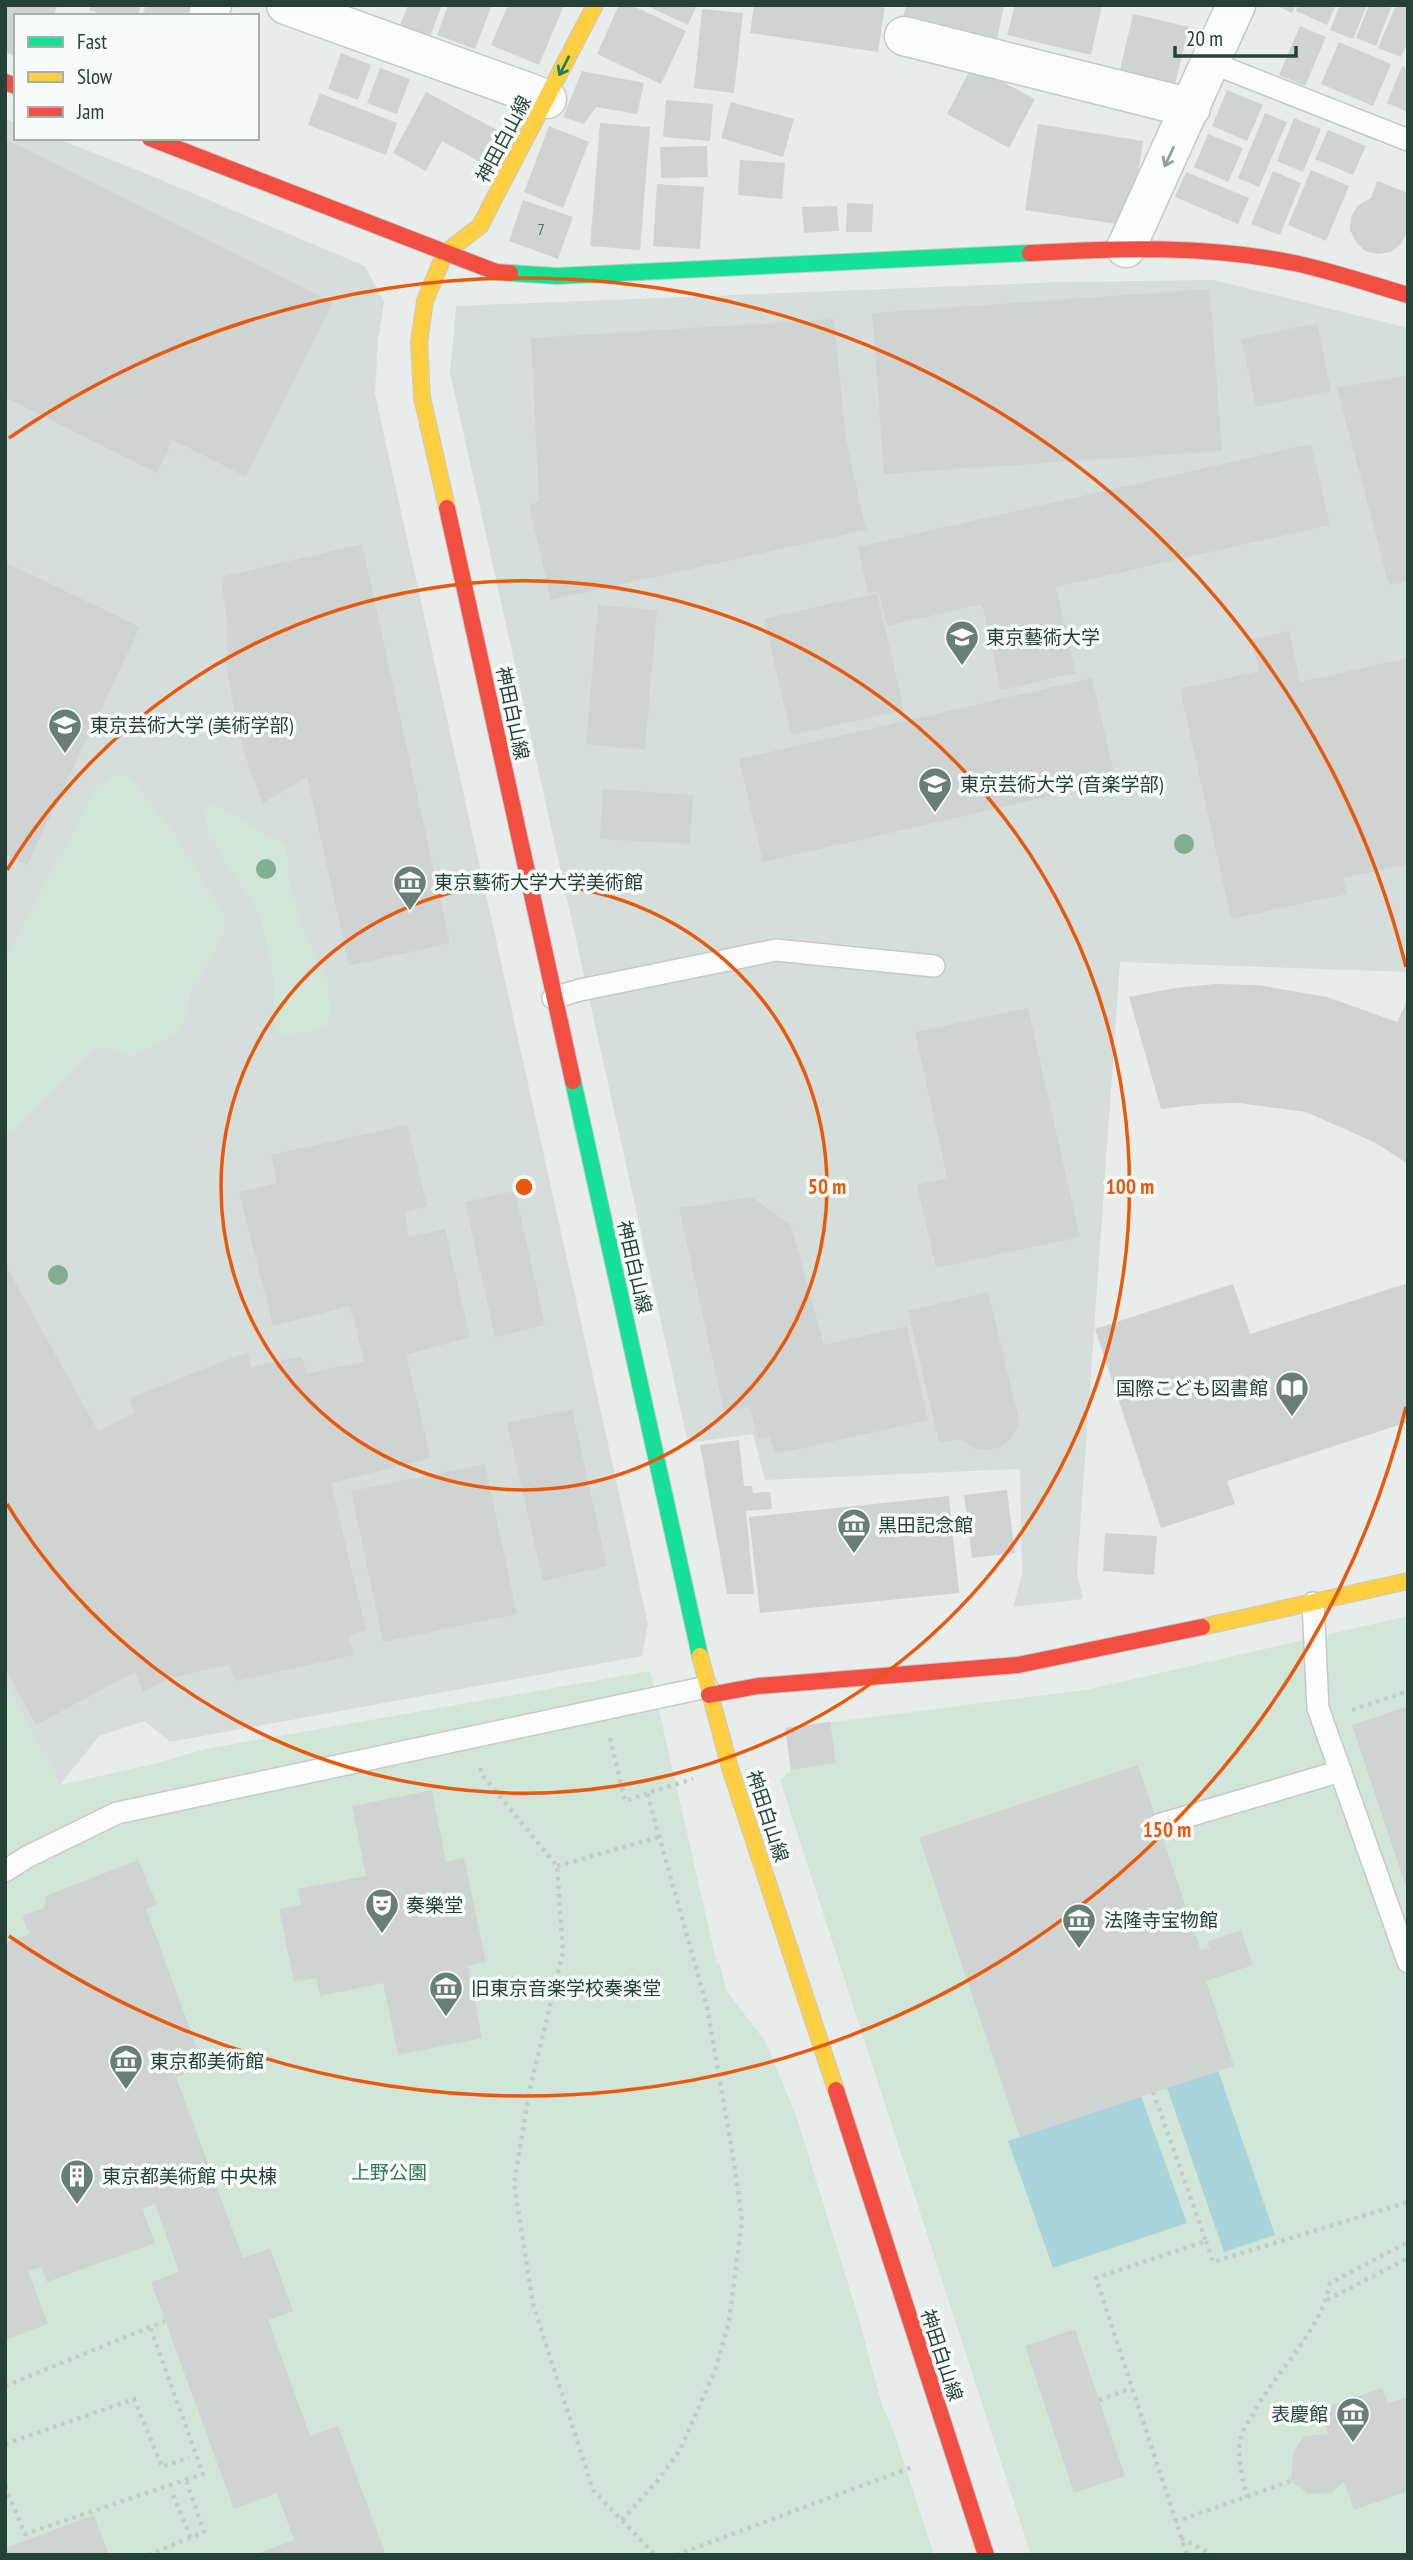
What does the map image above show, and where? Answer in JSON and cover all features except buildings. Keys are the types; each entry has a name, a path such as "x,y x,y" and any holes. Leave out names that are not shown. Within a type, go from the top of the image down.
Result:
{"main road":[{"name":"神田白山線","path":"596,5 480,226 445,253 425,301 419,342 422,397 708,1691 730,1768 986,2555"},
{"path":"158,140 496,272 557,276 1126,248 1208,252 1293,263 1408,295"},
{"path":"708,1691 1018,1665 1408,1581"}],"street":[{"path":"286,5 547,99"},
{"path":"1126,248 1236,5"},
{"path":"904,36 1191,108"}],"lane":[{"path":"1212,63 1408,140"},
{"path":"553,998 580,990 776,950 934,966"},
{"path":"1313,1603 1318,1708 1408,1962"},
{"path":"5,1871 27,1857 117,1813 604,1710 708,1691"},
{"path":"1158,1825 1341,1771"}],"path":[{"path":"1323,1720 1408,1691"},
{"path":"604,1710 625,1801 692,1779"},
{"path":"466,1739 484,1776 557,1867 562,1952 529,2093 514,2184 533,2304 593,2490 655,2555"},
{"path":"622,2520 659,2479 680,2450 716,2368 729,2321 742,2221 707,2007 647,1793"},
{"path":"557,1867 659,1837"},
{"path":"1153,2092 1213,2262 1408,2202"},
{"path":"1186,2555 1096,2277 1206,2241"},
{"path":"1247,2498 1240,2467 1241,2437 1262,2397 1314,2327 1330,2283 1408,2242"},
{"path":"1326,2300 1408,2258"},
{"path":"5,2386 165,2321"},
{"path":"5,2486 25,2534 203,2474 150,2327"},
{"path":"1099,2400 1132,2388"},
{"path":"5,2444 134,2399 162,2467 189,2457"},
{"path":"676,2555 912,2467"},
{"path":"148,2555 204,2532 186,2480"},
{"path":"1175,2522 1291,2481"},
{"path":"173,2495 191,2538"},
{"path":"1181,2538 1213,2555"}],"shaded area":[{"path":"5,119 14,122 14,140 61,140 365,266 384,302 378,341 375,394 648,1624 642,1656 170,1742 145,1721 99,1736 60,1785 5,1683"},
{"name":"東京藝術大学","path":"1214,280 1408,328 1408,972 1120,962 1077,1572 1083,1599 1013,1607 1022,1575 1020,1469 765,1480 753,1434 688,1443 450,373 456,306 1059,282"}],"green space":[{"path":"111,777 129,777 171,830 224,915 226,930 192,989 180,1031 129,1056 116,1049 94,1048 25,1120 5,1135 5,962 97,788"},
{"path":"217,805 285,846 294,903 327,985 330,1015 326,1029 280,1036 273,1017 274,976 259,911 219,851 210,834 203,809"},
{"path":"1408,1616 1408,2555 1031,2555 780,1780 791,1770 785,1728 1086,1690"},
{"name":"上野公園","path":"650,1671 717,1964 720,1964 726,1990 765,2041 796,2115 859,2319 882,2405 895,2435 934,2555 5,2555 5,1683 60,1785 158,1763 205,1749"}],"water":[{"path":"1218,2070 1275,2235 1224,2252 1167,2088"},
{"path":"1141,2096 1187,2223 1053,2268 1008,2141"}],"traffic: fast":[{"path":"510,273 557,276 1030,253"},
{"path":"573,1081 700,1656"}],"traffic: slow":[{"path":"447,508 422,397 419,342 425,301 445,253 480,226 595,5"},
{"path":"1202,1627 1408,1581"},
{"path":"700,1656 730,1768 836,2090"}],"traffic: jam":[{"path":"5,82 14,85"},
{"path":"155,140 496,272 510,273"},
{"path":"1030,253 1129,249 1228,253 1308,266 1408,295"},
{"path":"447,508 573,1081"},
{"path":"709,1695 758,1686 1018,1665 1202,1627"},
{"path":"836,2090 986,2555"}],"place":[{"name":"東京藝術大学","path":"962,667"},
{"name":"東京芸術大学 (美術学部)","path":"65,755"},
{"name":"東京芸術大学 (音楽学部)","path":"935,814"},
{"name":"東京藝術大学大学美術館","path":"410,912"},
{"name":"国際こども図書館","path":"1292,1418"},
{"name":"黒田記念館","path":"854,1555"},
{"name":"奏樂堂","path":"382,1935"},
{"name":"法隆寺宝物館","path":"1079,1950"},
{"name":"旧東京音楽学校奏楽堂","path":"446,2018"},
{"name":"東京都美術館","path":"126,2091"},
{"name":"東京都美術館 中央棟","path":"77,2206"},
{"name":"表慶館","path":"1353,2444"}]}
